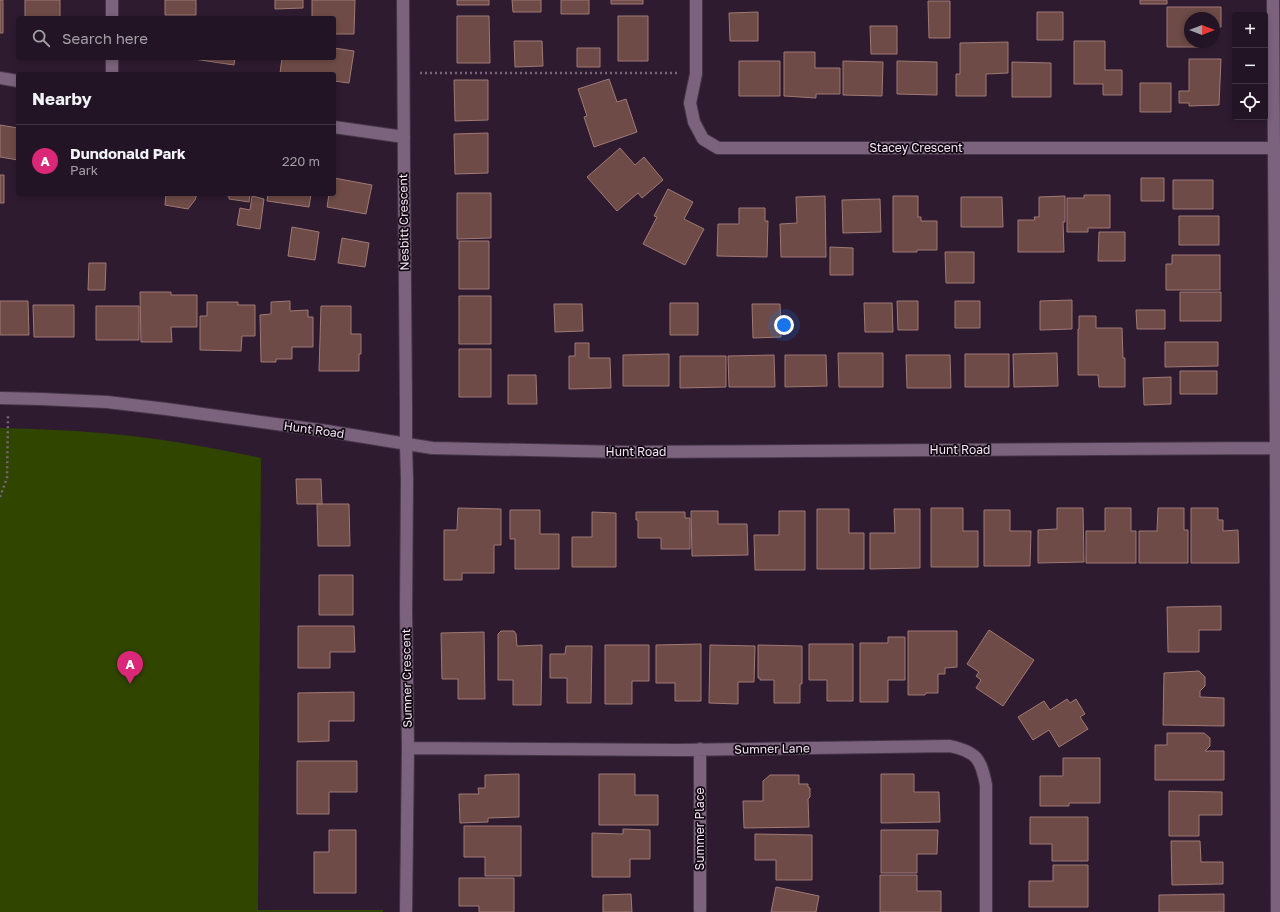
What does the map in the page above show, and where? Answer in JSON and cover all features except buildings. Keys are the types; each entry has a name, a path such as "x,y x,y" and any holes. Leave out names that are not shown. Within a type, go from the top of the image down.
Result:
{"street":[{"path":"112,0 112,16"},
{"name":"Nesbitt Crescent","path":"403,0 406,444"},
{"name":"Stacey Crescent","path":"696,0 696,74 690,103 694,122 703,139 718,148 1274,148"},
{"path":"1273,0 1278,448 1277,912"},
{"path":"112,60 112,72"},
{"path":"0,78 16,81"},
{"path":"336,127 404,137"},
{"name":"Hunt Road","path":"0,398 41,398 107,402 151,407 334,432 432,448 622,452 1278,448"},
{"name":"Sumner Crescent","path":"406,444 408,748 406,912"},
{"name":"Sumner Lane","path":"408,748 700,749 950,746 965,749 976,757 983,769 986,785 986,912"},
{"name":"Summer Place","path":"700,749 700,910"}],"path":[{"path":"403,74 672,72"},
{"path":"0,497 7,478 8,425"}],"green space":[{"path":"0,428 76,431 141,437 201,446 261,458 258,910 383,910 383,912 0,912"}],"place":[{"name":"Dundonald Park","path":"130,684"}]}
